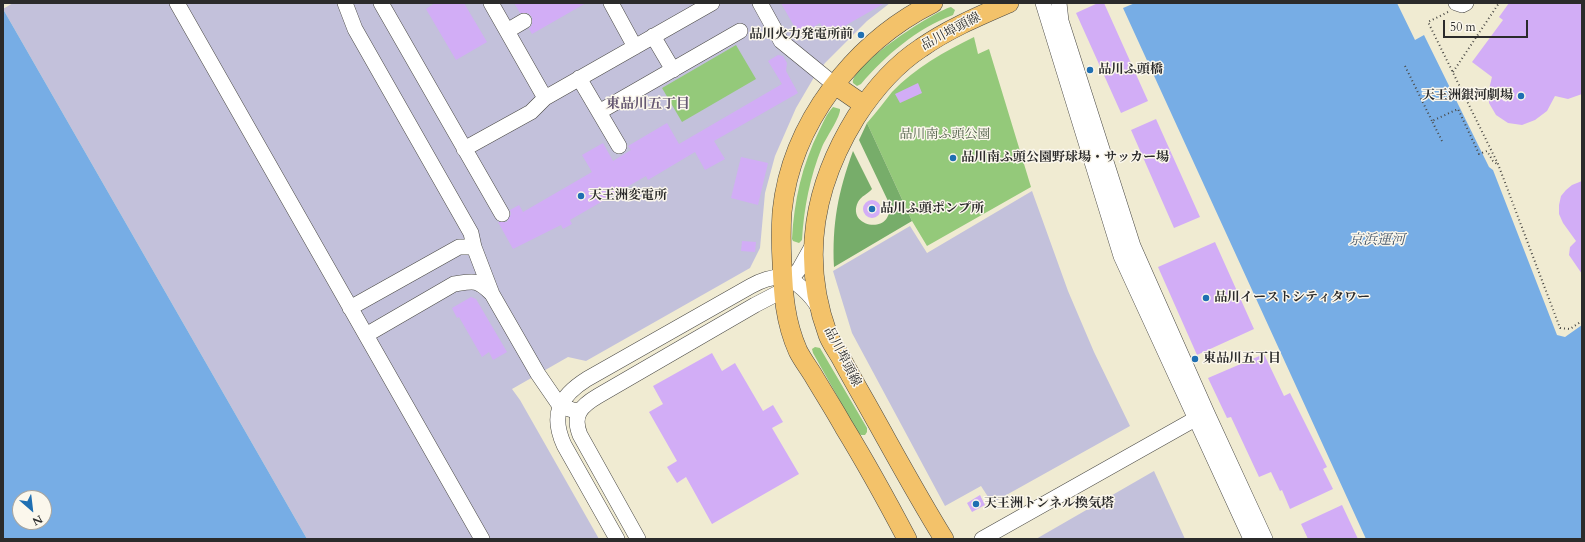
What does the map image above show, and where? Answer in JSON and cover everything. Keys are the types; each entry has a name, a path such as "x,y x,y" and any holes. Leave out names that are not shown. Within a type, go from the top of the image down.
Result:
{"main road":[{"path":"908,539 857,448 798,351 786,313 782,211 787,185 804,135 817,110 835,85 857,59 878,39 901,21 933,3"},
{"name":"品川埠頭線","path":"944,539 828,336 818,298 813,262 817,212 821,192 841,141 864,105 880,84 920,48 947,32 1009,3"},
{"path":"835,85 864,105"},
{"path":"857,448 883,434"}],"street":[{"path":"177,3 482,539"},
{"path":"345,3 355,29 471,233 474,247 492,294 538,374 560,406 579,412"},
{"path":"381,3 502,214"},
{"path":"491,3 545,98"},
{"path":"611,3 635,47"},
{"path":"760,3 781,41 835,85"},
{"path":"1043,3 1115,240 1130,276 1265,539"},
{"path":"1058,3 1061,21 1133,246 1251,539"},
{"path":"464,149 531,112 545,98 635,47 702,5"},
{"path":"507,31 524,21"},
{"path":"599,112 740,31"},
{"path":"653,36 673,70"},
{"path":"579,78 618,146"},
{"path":"638,539 580,435 576,420 579,412 584,406 598,396 785,283 800,268 814,243"},
{"path":"350,308 459,248 474,247"},
{"path":"617,539 559,435 557,424 558,410 563,399 587,379 764,280 785,283 811,297 816,302 823,316"},
{"path":"366,335 454,284 470,281 480,282 492,294"},
{"path":"982,539 1201,416"}],"path":[{"path":"1453,72 1499,3"},
{"path":"1461,4 1428,22 1498,164 1560,328 1570,329 1582,321"},
{"path":"1405,66 1442,142"},
{"path":"1432,121 1458,109 1479,154 1487,151 1493,161 1498,164"}],"shaded area":[{"path":"13,3 890,3 867,21 825,63 813,79 796,108 775,156 765,193 760,248 750,268 586,361 568,357 512,389 520,400 599,539 307,539 3,9"},
{"path":"1032,191 1068,291 1094,352 1130,426 992,503 981,486 945,506 852,333 833,271 910,226 927,253"},
{"path":"1154,471 1185,539 1036,539"}],"green space":[{"path":"951,7 955,10 953,15 914,35 891,53 861,84 857,86 853,83 856,75 865,65 894,40 928,18"},
{"name":"品川南ふ頭公園野球場・サッカー場","path":"974,37 978,54 989,49 1031,187 927,246 912,221 867,123 892,92 910,75 941,54"},
{"path":"736,45 756,79 682,122 662,88"},
{"path":"833,107 840,109 840,112 822,147 814,170 806,204 802,240 799,243 793,241 792,239 800,184 813,144 825,118"},
{"path":"867,123 912,221 834,267 834,236 837,208 843,180 853,151 872,189 858,202 856,211 859,218 864,223 872,225 879,224 886,220 889,212 888,201 859,140"},
{"path":"815,347 820,348 867,428 865,435 858,433 813,353 812,349"}],"water":[{"name":"京浜運河","path":"1135,3 1397,3 1415,40 1424,35 1489,167 1493,170 1557,335 1565,337 1582,325 1582,539 1366,539 1123,8"},
{"path":"3,9 307,539 3,539"}],"building":[{"path":"435,3 464,3 487,42 456,60 426,9"},
{"path":"514,3 586,3 532,34 529,29 532,25 532,17 528,13 520,13"},
{"path":"781,3 885,3 827,36 820,23 799,35"},
{"path":"1098,3 1104,3 1148,101 1121,113 1076,13"},
{"path":"1509,3 1582,3 1582,94 1568,99 1555,96 1547,111 1535,120 1522,125 1508,123 1496,115 1489,103 1489,89 1492,77 1472,62 1503,20 1499,17"},
{"path":"778,55 783,56 787,63 786,71 798,93 714,141 725,159 705,170 695,152 648,180 646,176 570,220 572,224 563,229 561,225 513,249 498,222 507,222 511,214 510,210 519,205 523,212 592,172 582,155 603,143 613,161 631,150 628,146 667,123 679,144 782,84 768,61"},
{"path":"918,83 922,93 900,103 895,94"},
{"path":"1156,119 1200,217 1174,228 1131,130"},
{"path":"741,157 768,163 758,205 731,198"},
{"path":"1582,181 1582,274 1569,255 1570,247 1576,241 1563,223 1559,214 1559,205 1561,196 1566,190 1572,185"},
{"name":"品川ふ頭ポンプ所","path":"872,200 878,203 881,209 878,215 872,218 866,215 863,209 866,203"},
{"path":"742,241 756,242 755,252 741,251"},
{"name":"品川イーストシティタワー","path":"1215,242 1254,329 1197,355 1158,267"},
{"path":"471,297 476,299 507,352 493,360 489,352 482,357 459,317 457,318 452,308"},
{"path":"712,353 722,371 735,363 763,411 773,405 783,422 772,428 799,474 712,524 686,477 677,483 667,467 677,461 649,412 663,404 653,386"},
{"path":"1264,354 1284,396 1290,393 1327,467 1323,469 1333,489 1290,509 1282,490 1280,491 1271,472 1259,477 1231,417 1227,418 1208,378"},
{"name":"天王洲トンネル換気塔","path":"980,495 985,505 972,512 967,503"},
{"path":"1342,505 1358,539 1308,539 1301,524"}],"place":[{"name":"品川火力発電所前","path":"861,35"},
{"name":"品川ふ頭橋","path":"1090,70"},
{"name":"天王洲銀河劇場","path":"1521,96"},
{"name":"品川南ふ頭公園野球場・サッカー場","path":"953,158"},
{"name":"天王洲変電所","path":"581,196"},
{"name":"品川ふ頭ポンプ所","path":"872,209"},
{"name":"品川イーストシティタワー","path":"1206,298"},
{"name":"東品川五丁目","path":"1195,359"},
{"name":"天王洲トンネル換気塔","path":"976,504"}],"district":[{"name":"東品川五丁目","path":"648,105"}],"park label":[{"name":"品川南ふ頭公園","path":"945,135"}]}
